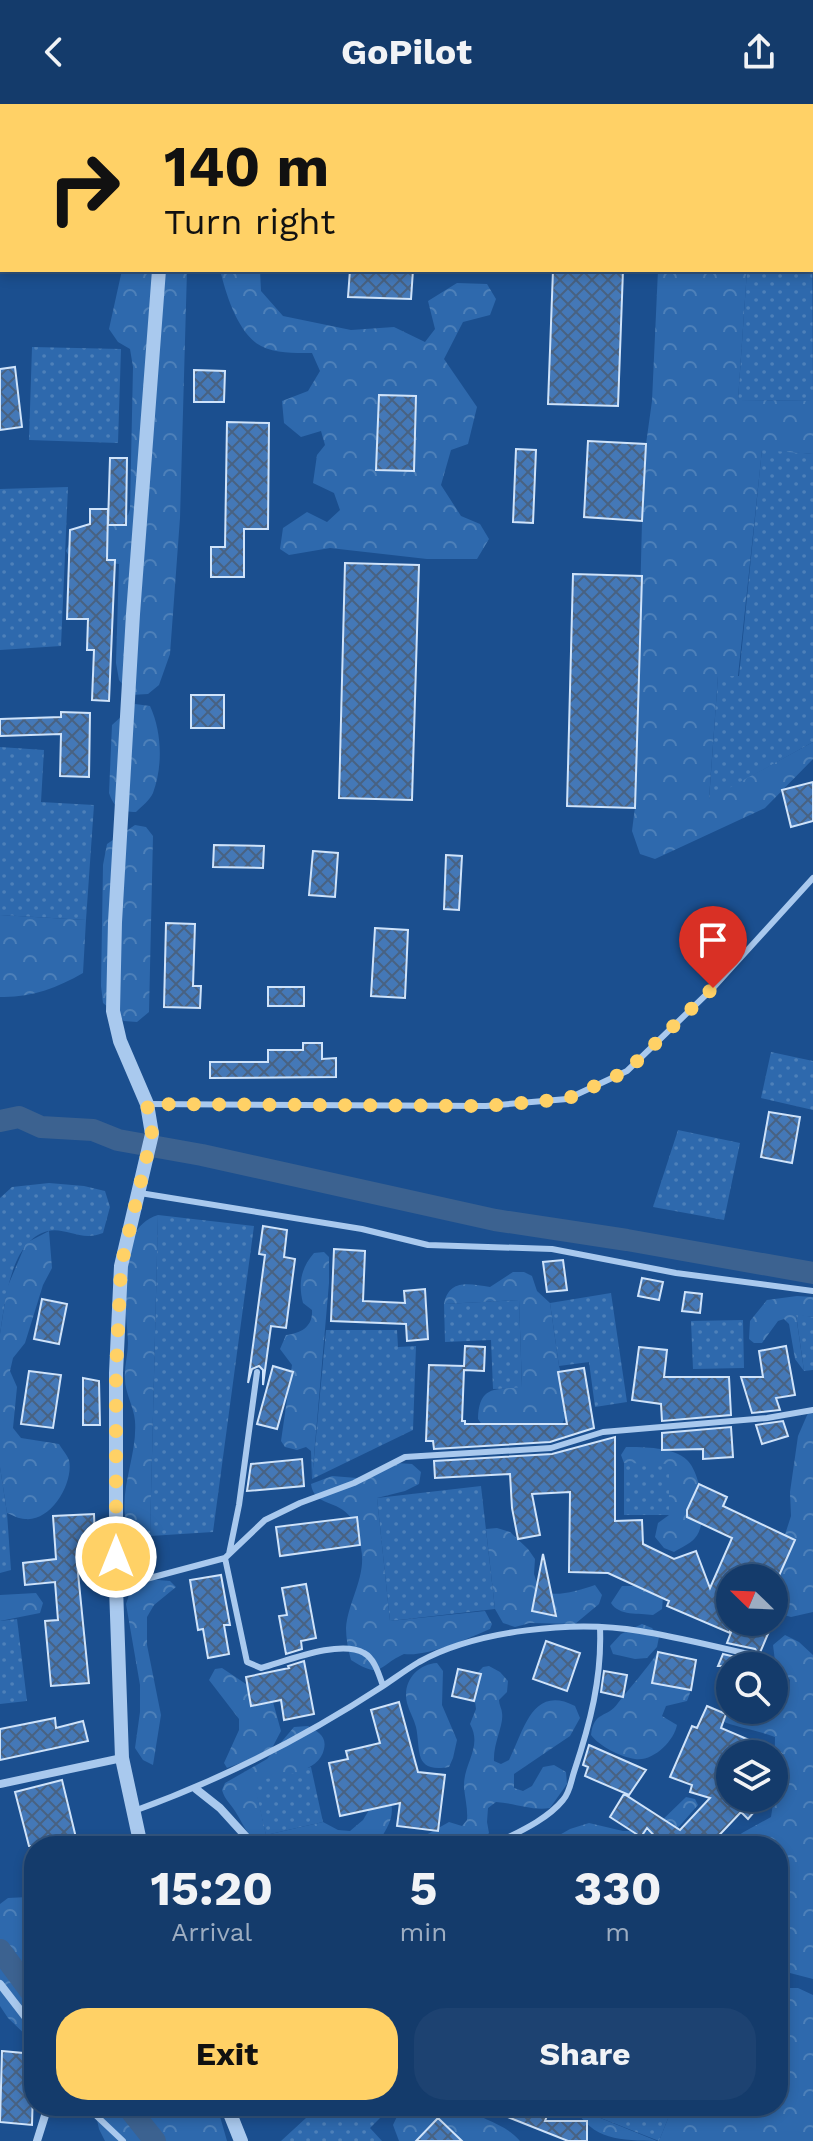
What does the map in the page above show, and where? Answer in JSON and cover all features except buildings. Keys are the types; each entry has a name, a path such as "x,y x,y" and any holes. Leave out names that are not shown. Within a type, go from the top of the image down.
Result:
{"street":[{"path":"138,1836 122,1758 116,1587 116,1373 121,1266 152,1134 147,1104 120,1041 113,1011 131,645 159,272"},
{"path":"0,1784 122,1758"},
{"path":"196,1789 220,1808 245,1836"},
{"path":"0,1984 24,2015"},
{"path":"37,2141 45,2116"},
{"path":"231,2116 241,2141"}],"lane":[{"path":"147,1104 486,1106 567,1099 627,1071 713,988 813,878"},
{"path":"140,1193 362,1229 428,1245 552,1249 676,1273 813,1291"},
{"path":"257,1372 239,1505 227,1556 247,1662 261,1668 342,1647 364,1653 372,1660 383,1686"},
{"path":"116,1587 227,1556 265,1520 354,1483 405,1457 551,1448 603,1432 767,1418 813,1410"},
{"path":"510,1836 533,1824 563,1801 569,1790 589,1726 601,1662 600,1628"},
{"path":"132,1812 196,1789 322,1726 420,1661 487,1636 542,1629 638,1630 739,1652"},
{"path":"97,2116 123,2141"}],"green space":[{"path":"122,272 187,272 180,518 170,654 159,685 148,694 131,695 119,680 116,663 119,564 69,556 66,551 70,542 128,515 130,509 133,367 130,349 118,342 109,329"},
{"path":"221,272 260,272 261,291 283,316 351,330 394,327 425,342 435,329 428,301 457,283 487,284 496,299 490,315 463,322 444,359 477,407 468,444 451,450 441,485 461,516 480,524 489,539 477,559 427,559 330,548 289,555 280,549 283,528 307,512 327,522 340,510 334,493 313,483 317,455 325,445 321,431 301,437 284,423 282,401 308,391 320,371 312,353 283,352 256,343 243,328"},
{"path":"658,272 747,272 738,400 813,401 813,454 762,450 738,676 718,676 709,799 813,742 813,759 765,808 655,859 640,854 632,831 642,521 646,444 652,401"},
{"path":"747,272 812,272 813,401 738,400"},
{"path":"32,347 121,349 118,443 29,440"},
{"path":"762,449 813,454 813,742 709,800 718,676 739,676"},
{"path":"68,487 61,646 0,650 0,489"},
{"path":"135,704 150,706 160,749 153,793 136,812 119,808 109,793 112,725"},
{"path":"0,747 44,750 41,802 94,805 86,920 0,915"},
{"path":"135,825 146,827 153,836 149,1012 137,1022 124,1021 103,1003 101,986 103,865 107,844"},
{"path":"0,915 86,920 83,973 43,991 0,997"},
{"path":"771,1052 813,1061 813,1110 761,1098"},
{"path":"678,1130 740,1143 724,1220 653,1207"},
{"path":"49,1183 105,1191 110,1207 103,1233 88,1236 55,1230 35,1237 17,1259 7,1290 0,1334 0,1198 12,1187"},
{"path":"158,1215 254,1226 213,1532 150,1536"},
{"path":"158,1215 150,1536 142,1540 131,1536 124,1507 135,1436 135,1421 125,1379 128,1343 125,1271 133,1236 143,1223"},
{"path":"49,1231 52,1268 43,1285 25,1343 13,1358 10,1371 17,1387 13,1428 21,1438 59,1444 69,1460 70,1469 64,1490 52,1508 35,1518 23,1519 7,1513 0,1467 0,1334 7,1288 26,1243"},
{"path":"324,1252 329,1257 329,1283 312,1479 311,1451 306,1447 297,1450 285,1447 281,1441 292,1365 280,1349 286,1335 301,1331 310,1321 312,1310 303,1303 302,1276 314,1253"},
{"path":"513,1272 532,1276 537,1291 550,1303 559,1366 570,1408 562,1424 485,1429 478,1419 482,1400 490,1391 522,1387 519,1300 444,1304 455,1286 490,1287"},
{"path":"611,1293 627,1402 595,1407 589,1362 559,1366 550,1303"},
{"path":"813,1297 813,1317 796,1315 804,1371 795,1359 789,1324 784,1319 778,1321 762,1343 749,1339 750,1321 767,1300"},
{"path":"519,1300 522,1388 493,1389 491,1340 445,1342 444,1304"},
{"path":"796,1314 813,1317 813,1370 804,1371"},
{"path":"743,1320 744,1368 693,1369 691,1321"},
{"path":"326,1330 397,1330 398,1347 416,1346 413,1430 312,1479"},
{"path":"813,1409 813,1612 791,1617 788,1616 788,1564 776,1564 791,1516 790,1492 798,1436 808,1413"},
{"path":"626,1447 674,1452 692,1466 702,1498 702,1521 693,1540 674,1552 664,1548 655,1537 658,1523 669,1515 669,1464 624,1463 621,1455"},
{"path":"397,1463 412,1464 421,1472 419,1484 377,1498 390,1621 485,1611 492,1624 490,1629 459,1642 424,1653 404,1654 375,1670 351,1660 347,1640 347,1618 361,1569 357,1533 346,1512 317,1496 311,1484 332,1476 357,1478"},
{"path":"624,1463 669,1463 669,1515 624,1515"},
{"path":"0,1467 11,1570 0,1573"},
{"path":"481,1486 495,1609 390,1621 377,1498"},
{"path":"486,1529 510,1532 535,1559 534,1574 540,1592 561,1594 595,1585 602,1595 599,1604 575,1624 530,1623 515,1627 503,1623 495,1609"},
{"path":"146,1579 170,1581 176,1587 154,1605 147,1617 147,1645 161,1715 153,1765 143,1760 135,1748 140,1685 126,1604 131,1589"},
{"path":"622,1586 654,1586 663,1597 662,1609 653,1615 619,1610 611,1603"},
{"path":"36,1593 43,1603 40,1613 0,1621 0,1595"},
{"path":"17,1619 27,1701 0,1704 0,1621"},
{"path":"642,1624 652,1628 659,1637 657,1647 647,1658 613,1654 610,1646 621,1634"},
{"path":"787,1636 813,1655 813,1979 788,1973 788,1836 739,1836 771,1817 772,1812 788,1812 788,1740 775,1740 775,1737 730,1724 788,1724 788,1652 774,1652 773,1645"},
{"path":"658,1652 652,1683 691,1690 687,1701 666,1706 662,1716 677,1725 667,1744 649,1757 629,1758 599,1743 591,1735 593,1727 598,1718 614,1708"},
{"path":"437,1663 443,1671 442,1705 457,1740 449,1767 437,1768 429,1767 421,1758 406,1695 409,1681 417,1671"},
{"path":"489,1666 500,1672 508,1681 507,1692 499,1700 502,1718 494,1761 501,1764 509,1760 525,1724 539,1706 549,1701 560,1701 575,1706 580,1718 570,1736 514,1774 514,1788 523,1791 532,1786 543,1767 554,1765 566,1772 567,1784 550,1808 496,1802 488,1808 489,1833 486,1836 426,1836 449,1822 462,1826 467,1820 464,1787 474,1748 470,1724 476,1709 472,1679 483,1667"},
{"path":"222,1668 273,1702 281,1731 270,1752 227,1768 224,1763 239,1730 239,1719 209,1680 215,1669"},
{"path":"308,1726 321,1735 324,1749 320,1758 305,1769 254,1781 266,1835 323,1822 338,1830 350,1831 363,1820 378,1795 391,1802 392,1814 382,1836 251,1836 248,1833 222,1790 225,1783 267,1759 294,1727"},
{"path":"311,1767 323,1822 266,1835 253,1780"},
{"path":"686,1797 695,1799 698,1805 671,1836 558,1836 589,1823 623,1831 651,1831"},
{"path":"24,1897 24,2033 0,2006 0,1904 8,1898"},
{"path":"788,1988 798,1988 813,1995 813,2141 659,2141 669,2116 788,2116"},
{"path":"96,2116 220,2116 227,2141 105,2141"},
{"path":"308,2116 382,2116 370,2128 382,2141 281,2141"},
{"path":"397,2116 481,2116 520,2141 399,2141 393,2125"},
{"path":"595,2116 657,2141 609,2136 581,2118"},
{"path":"596,2116 669,2116 659,2141"}],"waterway":[{"path":"0,1121 19,1117 41,1127 93,1130 118,1140 202,1155 495,1220 813,1273"},
{"path":"0,1950 24,1982"},
{"path":"135,2116 155,2141"}],"route":[{"path":"116,1557 116,1373 121,1266 152,1134 147,1104 486,1106 567,1099 627,1071 713,988"}]}
